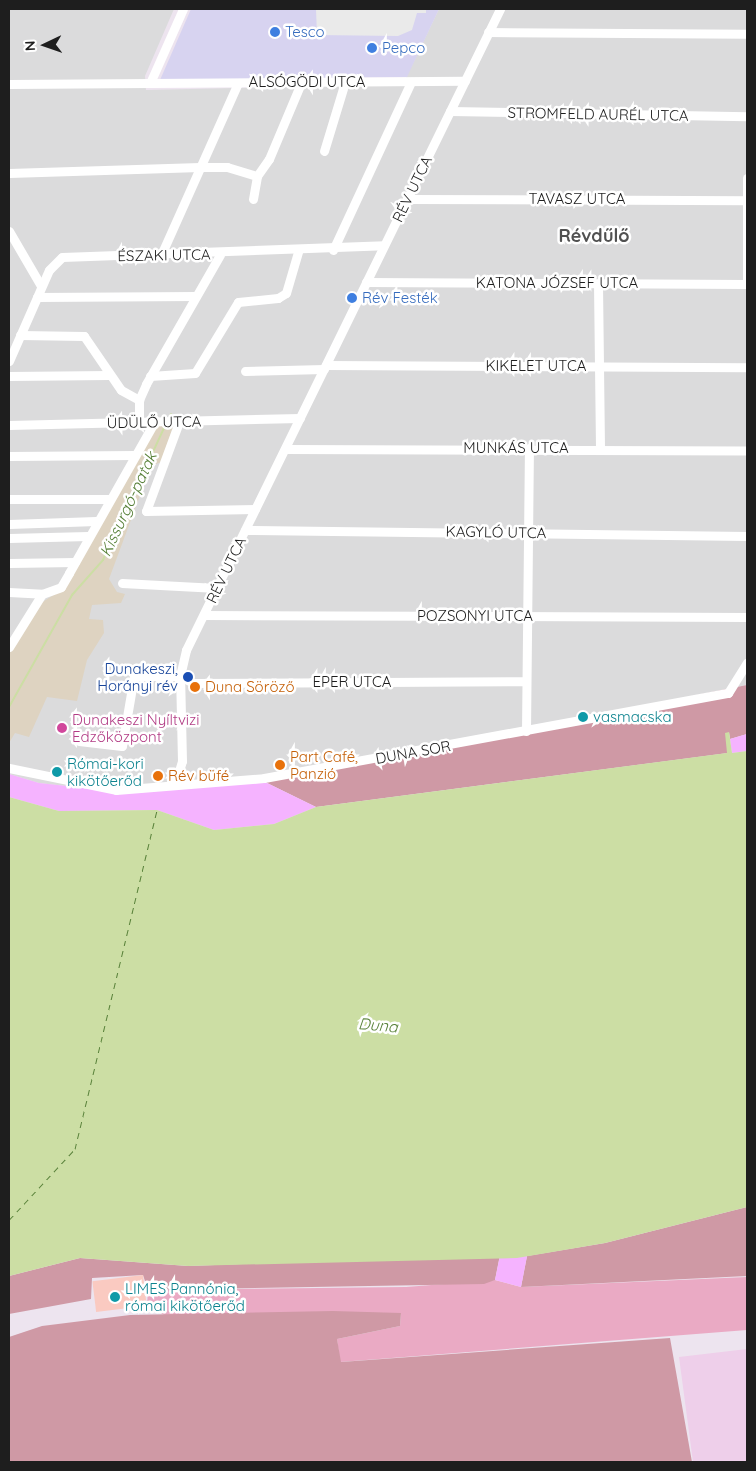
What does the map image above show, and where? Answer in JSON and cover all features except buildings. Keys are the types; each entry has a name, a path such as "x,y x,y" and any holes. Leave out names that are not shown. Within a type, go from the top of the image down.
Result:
{"street":[{"path":"150,83 183,9"},
{"name":"RÉV UTCA","path":"175,784 182,761 180,676 186,650 500,9"},
{"path":"488,32 747,34"},
{"name":"ALSÓGÖDI UTCA","path":"9,84 465,81"},
{"path":"253,199 256,176 269,159 301,82"},
{"path":"324,151 345,82"},
{"path":"333,250 411,82"},
{"path":"162,255 238,83"},
{"name":"STROMFELD AURÉL UTCA","path":"450,112 747,116"},
{"path":"9,173 227,167 256,176"},
{"path":"747,178 747,284"},
{"name":"TAVASZ UTCA","path":"407,199 747,200"},
{"path":"9,231 41,286"},
{"name":"ÉSZAKI UTCA","path":"9,360 41,286 53,264 62,257 298,252 384,245"},
{"path":"150,376 195,373 238,302 278,298 286,293 298,252"},
{"path":"138,422 138,400 220,254"},
{"name":"KATONA JÓZSEF UTCA","path":"366,282 747,284"},
{"path":"598,284 601,366 600,448"},
{"path":"37,297 196,296"},
{"path":"20,335 84,336 121,390 138,400"},
{"path":"245,371 325,367"},
{"name":"KIKELET UTCA","path":"325,367 747,367"},
{"path":"9,376 110,375"},
{"name":"ÜDÜLŐ UTCA","path":"9,425 300,418"},
{"path":"179,422 146,511 255,510"},
{"path":"9,592 42,594 61,586 154,423"},
{"path":"526,731 525,616 528,448"},
{"name":"MUNKÁS UTCA","path":"285,449 600,448 747,451"},
{"path":"9,456 135,455"},
{"path":"9,499 110,499"},
{"path":"9,524 96,522"},
{"name":"KAGYLÓ UTCA","path":"245,530 747,536"},
{"path":"9,538 88,536"},
{"path":"9,563 75,562"},
{"path":"122,583 217,588"},
{"path":"9,647 42,594"},
{"name":"POZSONYI UTCA","path":"204,615 747,617"},
{"name":"DUNA SOR","path":"9,768 116,790 264,778 728,693 747,662"},
{"name":"EPER UTCA","path":"79,741 122,746 134,676 180,676 199,683 526,681"}],"shaded area":[{"path":"9,9 174,9 145,76 146,90 403,84 439,9 747,9 747,685 265,782 122,792 39,783 9,774"},
{"path":"191,9 439,9 407,77 160,80"},
{"path":"316,9 426,9 426,13 417,13 412,30 398,36 317,35"},
{"path":"158,423 174,424 161,462 151,466 109,579 117,592 125,594 121,603 92,605 89,619 103,620 104,633 87,660 77,701 47,697 29,737 15,733 9,743 9,654 41,603 63,589 73,574"},
{"path":"747,685 747,734 730,739 729,732 728,753 316,807 265,782"},
{"path":"747,1207 747,1276 521,1287 527,1256 605,1243"},
{"path":"500,1255 495,1280 484,1284 148,1290 143,1275 92,1278 91,1299 9,1314 9,1276 80,1258 188,1266"},
{"path":"143,1275 147,1306 96,1312 92,1281"},
{"path":"747,1277 747,1330 340,1362 337,1339 400,1326 401,1313 168,1317 147,1306 148,1290 406,1287 495,1280 521,1287"},
{"path":"333,1311 401,1313 400,1326 337,1339 341,1362 670,1338 692,1462 9,1462 9,1337 42,1326 130,1315"},
{"path":"747,1349 747,1462 693,1462 679,1357"}],"sand":[{"path":"747,734 747,751 732,753 730,739"},
{"path":"9,774 39,783 122,792 265,782 316,807 274,824 214,830 157,810 59,811 9,797"},
{"path":"500,1255 527,1256 521,1287 495,1280"}],"water":[{"name":"Duna","path":"729,732 732,753 747,751 747,1207 605,1243 517,1258 188,1266 80,1258 9,1276 9,797 59,811 157,810 214,830 274,824 316,807 727,753 725,733"}],"waterway":[{"name":"Kissurgó-patak","path":"9,707 72,595 103,560 165,426"}],"ferry route":[{"path":"9,1220 75,1149 157,810"}],"place":[{"name":"Tesco","path":"275,32"},
{"name":"Pepco","path":"372,48"},
{"name":"Rév Festék","path":"352,298"},
{"name":"Dunakeszi, Horányi rév","path":"188,677"},
{"name":"Duna Söröző","path":"195,687"},
{"name":"vasmacska","path":"583,717"},
{"name":"Dunakeszi Nyíltvizi Edzőközpont","path":"62,728"},
{"name":"Part Café, Panzió","path":"280,765"},
{"name":"Római-kori kikötőerőd","path":"57,772"},
{"name":"Rév büfé","path":"158,776"},
{"name":"LIMES Pannónia, római kikötőerőd","path":"115,1297"}],"district":[{"name":"Révdűlő","path":"594,236"}]}
